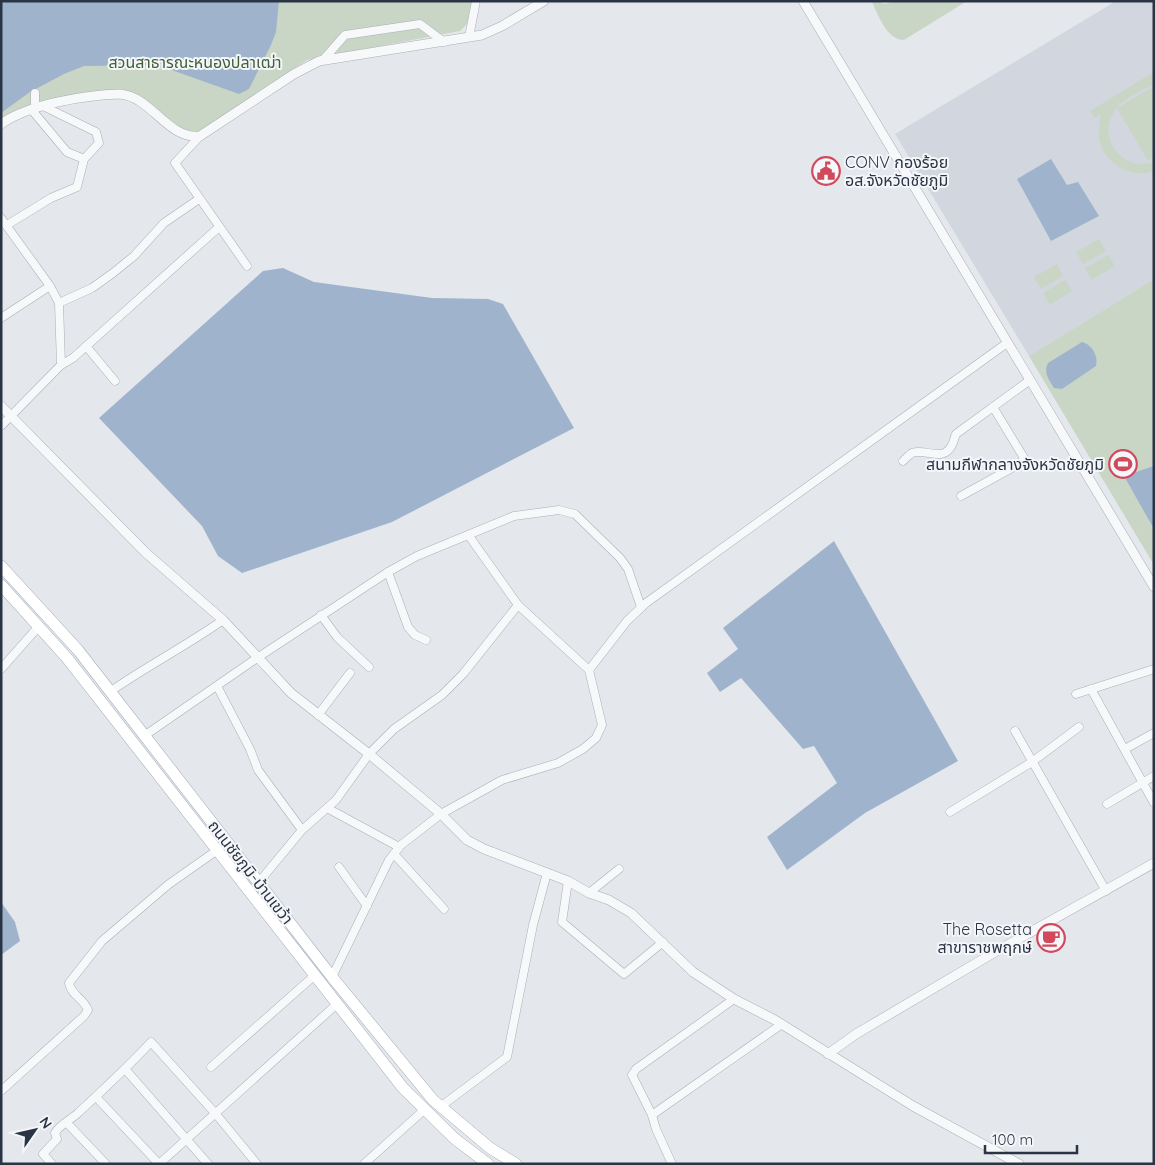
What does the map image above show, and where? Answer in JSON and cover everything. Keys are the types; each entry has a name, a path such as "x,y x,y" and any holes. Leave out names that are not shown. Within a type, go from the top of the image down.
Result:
{"main road":[{"name":"ถนนชัยภูมิ-บ้านเขว้า","path":"1,566 47,614 111,691 332,977 440,1107 490,1148 516,1164"},
{"name":"ถนนชัยภูมิ-บ้านเขว้า","path":"1,586 67,658 403,1088 455,1139 488,1164"},
{"path":"157,774 167,764"}],"street":[{"path":"469,37 476,1"},
{"path":"247,266 218,228 175,163 200,136 307,66 323,60 444,42 491,32 544,1"},
{"path":"803,1 1154,587"},
{"path":"323,60 345,34 420,24 444,42"},
{"path":"35,92 36,108 67,152 84,159"},
{"path":"1,124 36,108 108,94 130,95 142,101 180,133 191,137 200,136"},
{"path":"6,225 51,198 77,187 84,159 99,143 100,139 96,132 36,108"},
{"path":"59,303 92,288 113,273 134,256 164,223 199,199"},
{"path":"1,218 50,286 59,303 61,364"},
{"path":"1,426 11,418 61,364 73,358 218,228"},
{"path":"1,318 50,286"},
{"path":"589,670 641,607 1007,343"},
{"path":"86,346 116,381"},
{"path":"903,461 911,454 921,452 938,455 947,452 956,434 1030,380"},
{"path":"1,406 146,553 223,620 291,694 370,754 441,814 467,840 484,849 568,881 589,893 610,900 631,913 693,972 734,999 782,1024 913,1106 1019,1164"},
{"path":"960,496 1021,463 1024,458 993,407"},
{"path":"144,736 257,658 388,572 417,556 514,516 559,510 575,514 620,558 628,569 641,607"},
{"path":"332,977 366,906 396,851 441,814 502,780 558,762 583,749 596,738 602,726 589,670 518,605 469,536"},
{"path":"388,572 405,623 411,632 426,640"},
{"path":"259,882 302,830 336,800 370,754 394,730 442,695 463,674 518,605"},
{"path":"321,616 337,637 369,667"},
{"path":"111,691 140,670 188,644 223,620"},
{"path":"1,668 39,626"},
{"path":"1076,694 1154,669"},
{"path":"318,715 350,673"},
{"path":"217,686 250,749 258,770 302,830"},
{"path":"1091,689 1154,804"},
{"path":"950,812 1032,762 1079,727"},
{"path":"1015,731 1106,891"},
{"path":"1125,749 1154,733"},
{"path":"1107,804 1154,776"},
{"path":"328,808 396,851 444,909"},
{"path":"1,1091 84,1016 88,1010 86,1004 72,991 69,983 102,941 169,884 216,851"},
{"path":"828,1054 856,1034 995,952 1154,863"},
{"path":"339,867 366,906"},
{"path":"589,893 619,869"},
{"path":"440,1107 507,1057 533,925 547,873"},
{"path":"568,881 562,922 624,974 662,942"},
{"path":"211,1067 315,975"},
{"path":"672,1164 656,1129 652,1115 632,1078 633,1073 734,999"},
{"path":"96,1097 159,1164 337,1004"},
{"path":"652,1115 782,1024"},
{"path":"52,1164 43,1154 58,1139 56,1133 58,1128 67,1123 96,1097 151,1042 215,1113 257,1164"},
{"path":"125,1069 208,1164"},
{"path":"364,1164 424,1110"},
{"path":"67,1123 106,1164"}],"shaded area":[{"path":"1116,1 1154,1 1154,279 1029,356 895,134"}],"green space":[{"name":"สวนสาธารณะหนองปลาเฒ่า","path":"1,1 473,1 471,20 460,31 307,60 194,135 174,125 151,104 141,98 128,92 118,91 69,97 22,109 1,119"},
{"path":"876,1 885,4 894,1 967,1 904,40 893,36 884,26 872,2"},
{"path":"1154,72 1154,84 1122,102 1110,120 1109,131 1111,141 1115,150 1123,158 1142,164 1154,162 1154,171 1136,173 1127,171 1119,167 1106,155 1099,138 1101,114 1094,118 1090,111"},
{"path":"1154,86 1154,157 1148,161 1117,108"},
{"path":"1099,239 1106,251 1083,264 1076,252"},
{"path":"1108,255 1115,266 1092,280 1085,268"},
{"path":"1057,264 1063,276 1041,289 1034,277"},
{"name":"สนามกีฬากลางจังหวัดชัยภูมิ","path":"1154,279 1154,565 1029,356"},
{"path":"1065,280 1072,291 1050,305 1043,293"}],"water":[{"path":"1,1 279,1 276,32 271,45 249,89 239,94 166,68 151,65 84,66 30,92 1,113"},
{"path":"1051,159 1067,185 1078,182 1099,216 1051,241 1017,179"},
{"path":"283,268 314,282 432,298 488,299 503,304 574,428 392,522 242,573 218,556 202,526 99,418 263,271"},
{"path":"1082,342 1094,351 1097,362 1096,366 1062,389 1054,388 1046,373 1048,363"},
{"path":"1154,466 1154,529 1124,476"},
{"path":"834,541 958,761 865,813 787,870 767,837 837,783 814,746 803,749 741,678 720,692 707,673 738,649 723,628"},
{"path":"1,902 15,922 20,941 1,955"}],"place":[{"name":"CONV กองร้อย อส.จังหวัดชัยภูมิ","path":"826,171"},
{"name":"สนามกีฬากลางจังหวัดชัยภูมิ","path":"1123,464"},
{"name":"The Rosetta สาขาราชพฤกษ์","path":"1051,938"}]}
